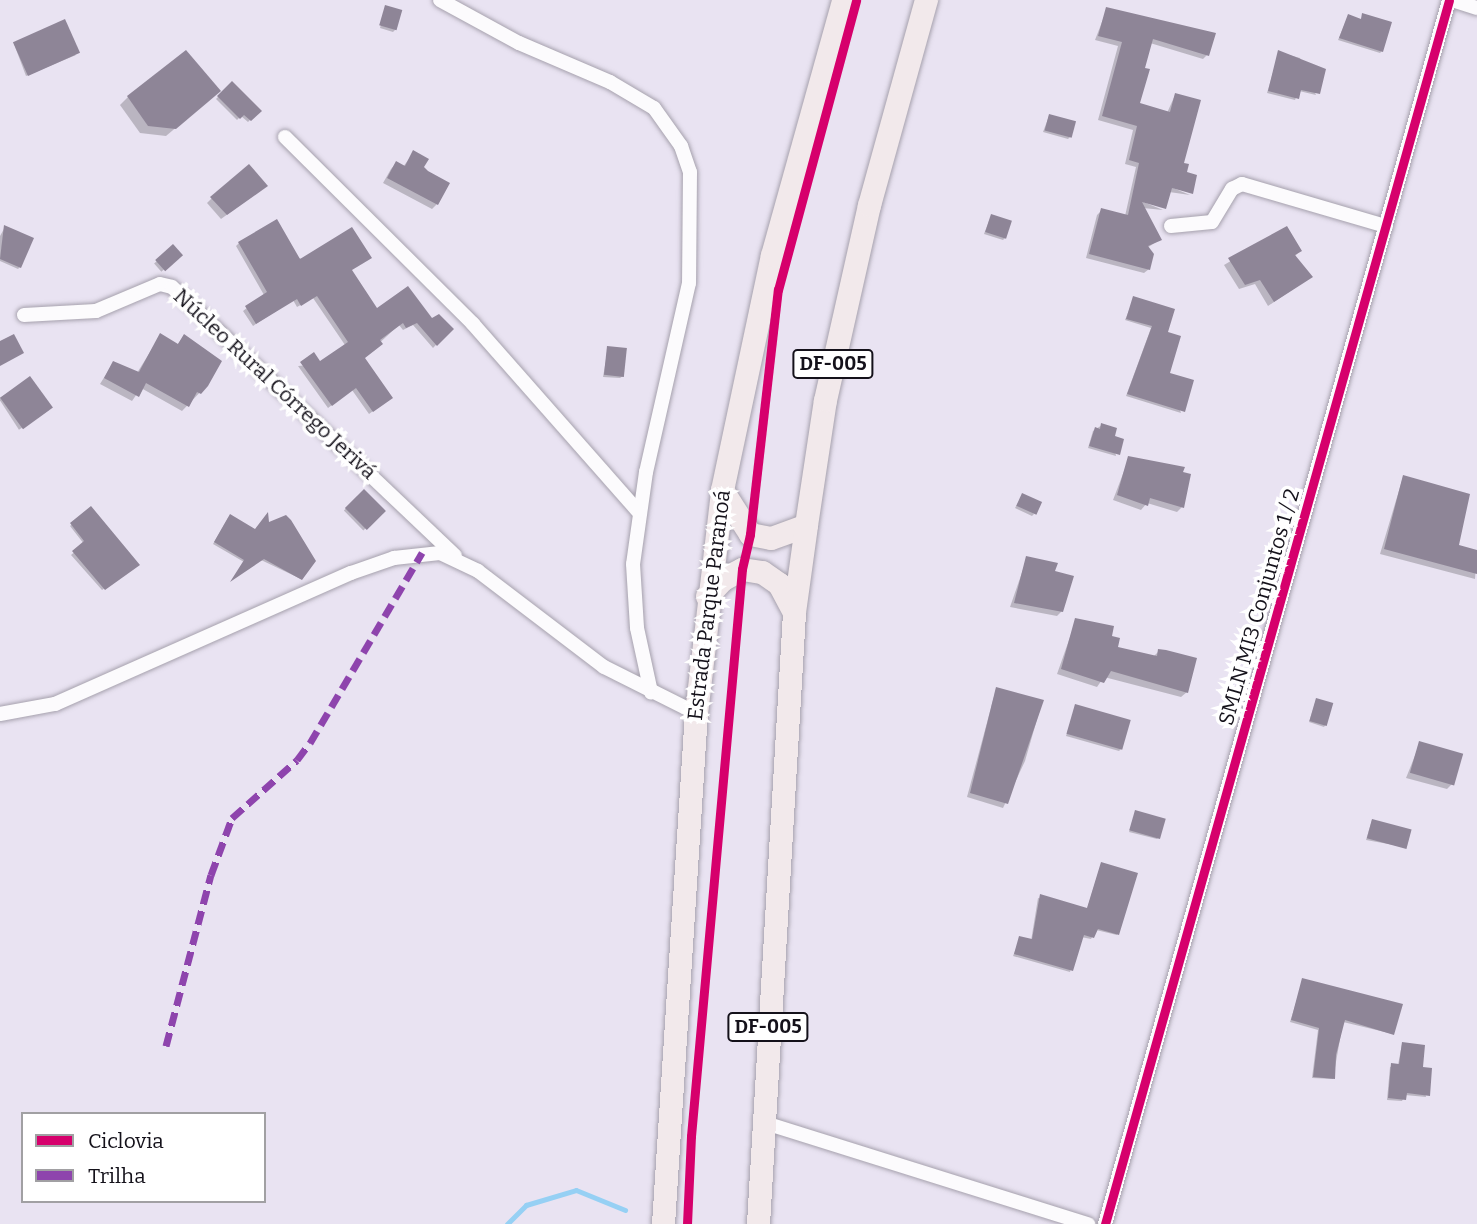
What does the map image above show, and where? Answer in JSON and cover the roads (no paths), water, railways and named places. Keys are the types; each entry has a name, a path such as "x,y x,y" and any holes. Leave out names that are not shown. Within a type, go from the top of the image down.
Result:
{"main road":[{"name":"Estrada Parque Paranoá","path":"663,1224 696,713 707,596 722,491 772,255 843,0"},
{"name":"DF-005","path":"758,1224 794,612 825,400 869,205 926,0"},
{"path":"722,491 750,534 771,538 806,525"},
{"path":"707,596 723,579 742,569 762,572 779,584 794,612"}],"street":[{"path":"440,0 488,28 634,95 654,108 681,146 693,202 689,283 638,511 633,596 651,692"},
{"path":"1451,0 1477,8"},
{"name":"SMLN MI3 Conjuntos 1 / 2","path":"1105,1224 1451,0"},
{"path":"285,137 473,324 638,511"},
{"path":"1171,226 1212,222 1232,189 1242,184 1386,226"},
{"name":"Núcleo Rural Córrego Jerivá","path":"24,316 96,311 155,286 172,287 459,559 567,642 651,692 696,713"},
{"path":"0,714 55,704 210,639 301,594 394,558 440,553 459,559"},
{"path":"762,1122 1088,1224"}],"waterway":[{"path":"507,1224 526,1205 576,1190 625,1210"}]}
